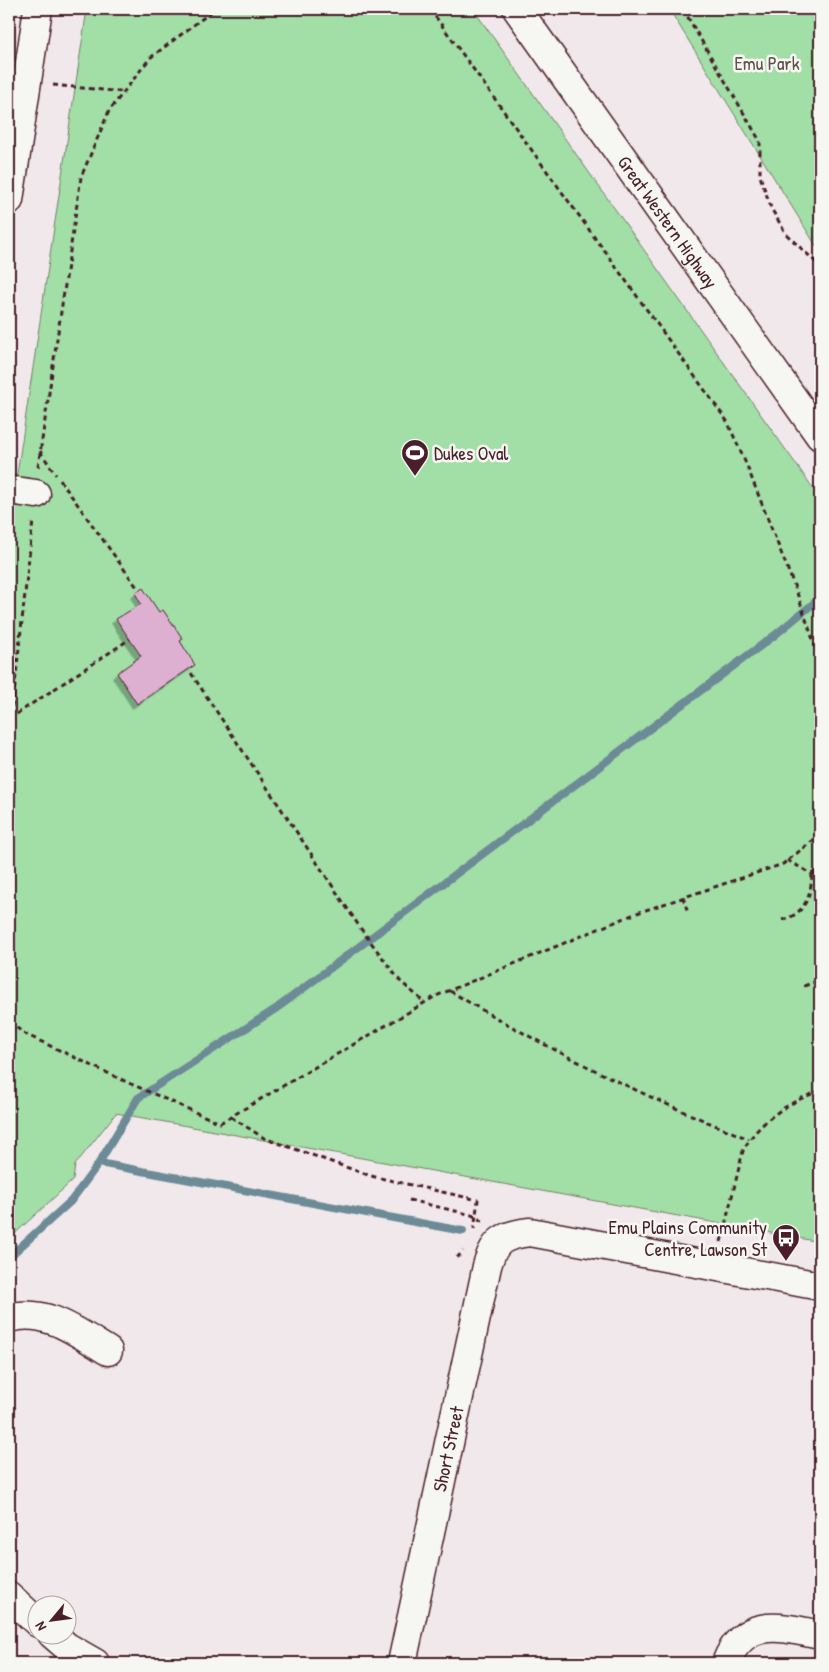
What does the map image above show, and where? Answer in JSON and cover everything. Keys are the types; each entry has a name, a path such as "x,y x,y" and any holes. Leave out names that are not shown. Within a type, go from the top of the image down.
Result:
{"main road":[{"path":"9,200 15,109 38,9"},
{"name":"Great Western Highway","path":"517,9 820,436"},
{"path":"9,490 36,494"},
{"path":"502,1240 516,1234 530,1232 820,1286"},
{"name":"Short Street","path":"402,1663 487,1266 491,1250 502,1240"},
{"path":"9,1318 31,1316 53,1320 108,1351"},
{"path":"9,1596 28,1614"},
{"path":"726,1663 736,1644 760,1628 783,1628 820,1635"},
{"path":"66,1644 94,1663"}],"path":[{"path":"9,717 13,702 39,451 81,177 109,111 150,58 215,9"},
{"path":"430,9 726,421 747,466 797,593 820,660"},
{"path":"684,9 760,141 760,176 771,208 786,234 820,266"},
{"path":"51,85 124,92"},
{"path":"39,451 139,590"},
{"path":"9,717 130,639"},
{"path":"191,673 361,929 400,981 424,1002"},
{"path":"9,1022 25,1034 220,1123 424,1002 517,964 579,935 683,897 782,864 820,835"},
{"path":"787,860 812,874"},
{"path":"782,920 794,917 801,909 810,894 812,874 820,867"},
{"path":"683,897 688,913"},
{"path":"804,986 820,980"},
{"path":"449,991 500,1021 618,1081 685,1113 749,1139"},
{"path":"721,1243 743,1151 749,1139 792,1102 820,1090"},
{"path":"231,1117 264,1138 362,1173 401,1184 478,1200"},
{"path":"409,1200 472,1215 496,1231 502,1240"}],"green space":[{"path":"87,9 473,9 820,498 820,1242 116,1113 75,1165 73,1180 9,1239 9,527"},
{"name":"Emu Park","path":"669,9 820,9 820,252"}],"building":[{"path":"143,588 159,612 163,610 183,639 180,641 195,665 137,704 117,673 141,656 116,619 141,604 135,593"}],"waterway":[{"path":"9,1257 71,1201 99,1163 138,1098 277,1008 775,635 820,598"},
{"path":"99,1163 463,1231"}],"place":[{"name":"Dukes Oval","path":"415,477"},
{"name":"Emu Plains Community Centre, Lawson St","path":"786,1262"}]}
